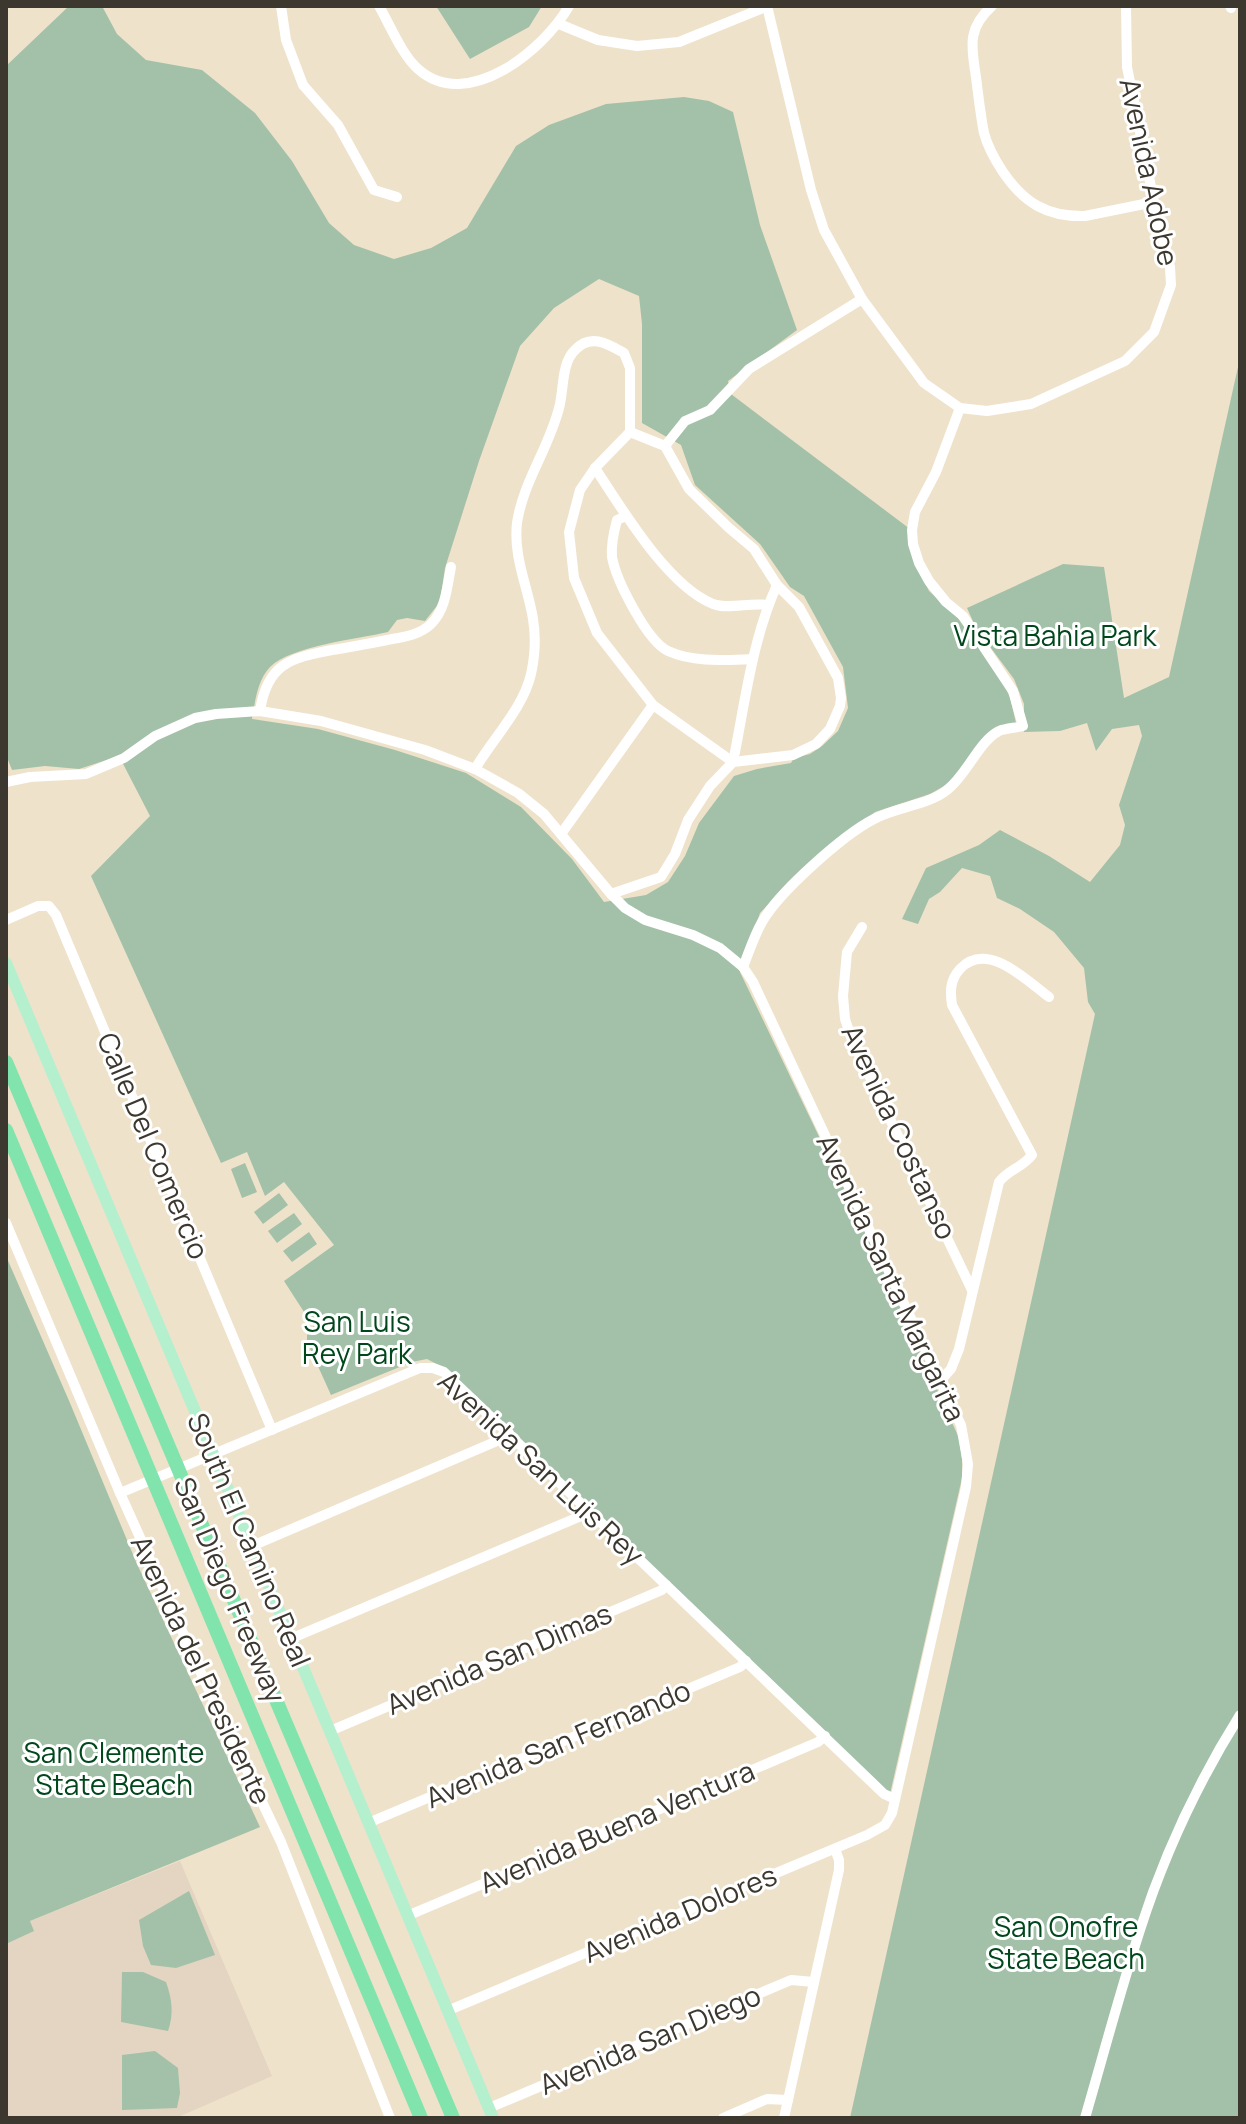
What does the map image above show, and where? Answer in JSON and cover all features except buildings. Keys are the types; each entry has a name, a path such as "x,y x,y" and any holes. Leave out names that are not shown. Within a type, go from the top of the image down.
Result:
{"highway":[{"name":"San Diego Freeway","path":"6,1062 453,2118"},
{"name":"San Diego Freeway","path":"6,1130 421,2118"}],"main road":[{"name":"South El Camino Real","path":"6,963 491,2113"}],"street":[{"path":"281,6 286,40 303,85 338,125 374,190 397,197"},
{"path":"379,6 416,67 427,76 449,84 478,81 494,75 530,53 559,24 569,6"},
{"path":"559,24 598,40 637,46 679,42 767,6 811,190 824,230 862,299 924,383 960,408 936,472 915,512 913,544 929,581 946,602 963,616 1013,691 1023,726 1000,730 949,789 935,798 873,819 834,848 785,891 762,921 743,967"},
{"path":"992,6 977,21 972,39 974,56 985,136 993,156 1014,189 1028,201 1051,213 1074,217 1154,202"},
{"name":"Avenida Adobe","path":"960,408 987,411 1031,404 1125,361 1154,332 1171,285 1170,267 1127,67 1126,6"},
{"path":"665,446 685,421 710,410 749,369 862,299"},
{"path":"475,769 513,716 531,677 535,649 533,619 518,559 517,524 525,491 559,407 569,357 583,343 592,341 604,342 624,353 630,368 630,432 595,468 580,490 569,532 574,578 597,633 653,705 733,762 793,755 816,744 830,729 840,706 840,687 799,607 777,585 754,549 689,489 665,446 630,432"},
{"path":"595,468 626,516 672,575 691,591 715,605 768,605"},
{"path":"626,516 617,520 612,557 635,612 652,636 666,650 702,660 753,659"},
{"path":"260,711 265,688 272,675 289,661 307,654 407,637 425,630 439,614 451,567"},
{"path":"611,894 661,877 702,797 733,762 753,659 777,585"},
{"path":"561,834 653,705"},
{"name":"Avenida Santa Margarita","path":"6,782 30,777 86,774 124,758 155,736 195,718 260,711 321,721 425,750 475,769 518,793 544,814 625,908 645,920 693,935 720,948 743,967 753,982 941,1380 961,1425 965,1442 968,1464 966,1487 895,1799"},
{"name":"Calle Del Comercio","path":"6,920 38,906 49,906 56,915 272,1430"},
{"name":"Avenida Costanso","path":"862,927 847,952 843,996 845,1019 852,1040 972,1290"},
{"path":"941,1380 951,1369 959,1349 999,1182 1006,1173 1032,1155 952,1005 950,991 953,979 970,961 983,958 998,961 1049,997"},
{"name":"Avenida del Presidente","path":"6,1223 125,1491 206,1684 281,1842 390,2118"},
{"name":"Avenida San Luis Rey","path":"125,1491 420,1368 444,1372 884,1794 895,1799"},
{"path":"252,1546 504,1438 509,1433"},
{"path":"290,1639 581,1516 588,1510"},
{"name":"Avenida San Dimas","path":"330,1731 662,1590 666,1585"},
{"name":"Avenida San Fernando","path":"368,1823 740,1667 746,1661"},
{"path":"1085,2118 1140,1929 1166,1861 1209,1768 1240,1715"},
{"name":"Avenida Buena Ventura","path":"407,1916 818,1742 825,1736"},
{"name":"Avenida Dolores","path":"447,2011 835,1849 885,1825 891,1817 895,1799"},
{"path":"784,2118 839,1870 835,1849"},
{"name":"Avenida San Diego","path":"491,2113 791,1980 814,1982"},
{"path":"723,2118 767,2099 788,2100"}],"shaded area":[{"path":"180,1861 272,2076 176,2118 6,2118 6,1944 33,1931 30,1921"}],"green space":[{"name":"San Luis Rey Park","path":"69,6 102,6 117,34 146,60 202,70 255,113 292,161 329,223 354,245 394,259 431,248 467,228 516,146 549,125 606,104 684,97 709,101 733,112 760,225 797,330 728,381 731,394 910,529 912,557 929,591 957,617 999,675 1010,697 1016,723 996,728 951,782 930,794 875,812 801,870 760,913 740,972 887,1278 959,1438 962,1478 890,1794 446,1369 427,1359 412,1362 331,1395 307,1342 307,1335 315,1329 284,1281 334,1245 284,1182 265,1196 247,1152 221,1163 91,876 150,816 119,756 79,769 45,766 12,770 6,755 6,66","holes":["599,279 639,296 642,423 681,445 695,485 760,544 790,587 804,596 843,667 848,708 838,731 810,754 794,758 791,763 734,776 699,823 685,856 668,882 646,895 604,902 572,859 521,807 466,773 318,729 252,719 262,679 270,667 280,660 309,649 388,632 397,620 425,621 440,602 445,568 520,346 554,308"]},
{"path":"436,6 542,6 529,27 470,59"},
{"name":"San Onofre State Beach","path":"1240,358 1240,2118 850,2118 1095,1014 1088,1002 1084,968 1054,932 997,898 990,876 962,868 940,892 929,899 918,924 902,919 926,868 979,845 1000,830 1090,882 1120,845 1125,825 1119,805 1142,736 1139,725 1112,729 1096,751 1087,723 1060,731 1024,732 1024,704 1014,679 976,628 967,608 1063,564 1104,567 1124,698 1169,677"},
{"path":"245,1163 257,1192 242,1198 231,1169"},
{"path":"279,1193 288,1205 263,1224 254,1212"},
{"path":"294,1213 302,1224 277,1243 268,1231"},
{"path":"309,1232 317,1244 292,1262 283,1251"},
{"name":"San Clemente State Beach","path":"6,1256 137,1564 260,1827 30,1921 34,1931 6,1944"},
{"path":"189,1891 215,1955 176,1968 151,1965 143,1946 139,1920"},
{"path":"122,1972 143,1972 166,1982 172,2006 168,2031 121,2022"},
{"path":"155,2051 178,2068 180,2093 177,2108 122,2110 122,2055"}],"park label":[{"name":"Vista Bahia Park","path":"1055,636"}]}
